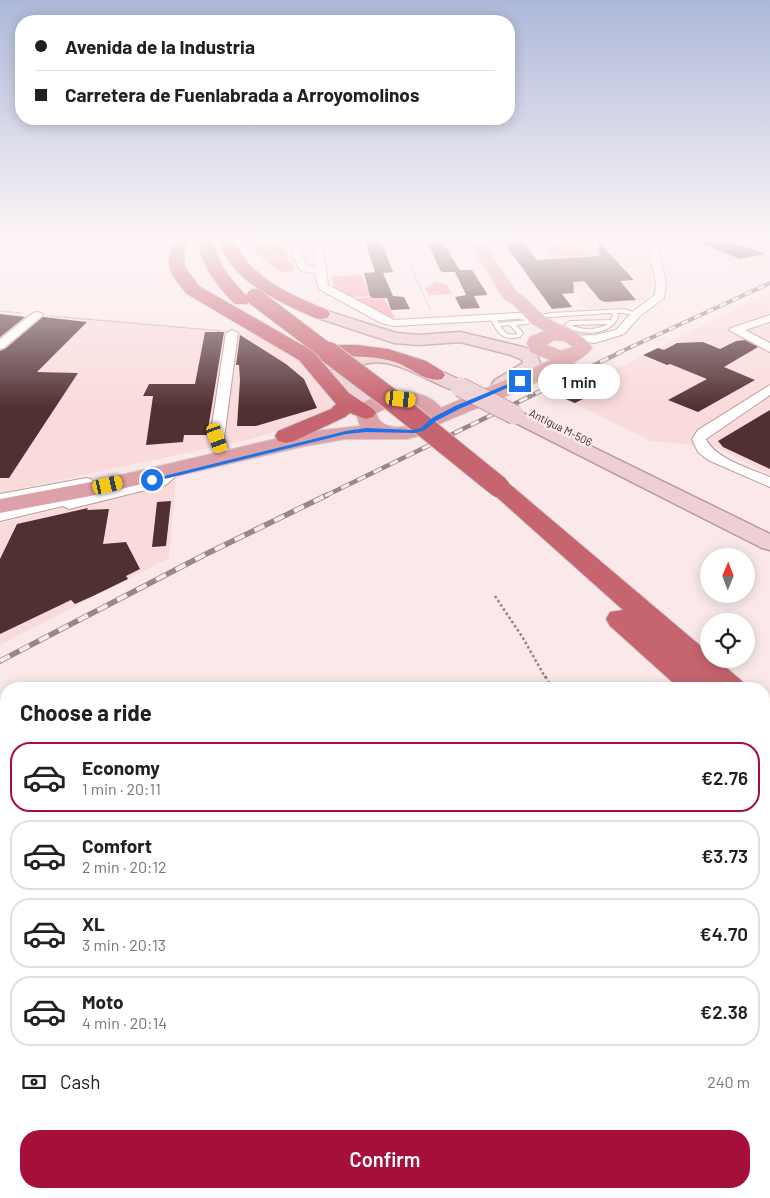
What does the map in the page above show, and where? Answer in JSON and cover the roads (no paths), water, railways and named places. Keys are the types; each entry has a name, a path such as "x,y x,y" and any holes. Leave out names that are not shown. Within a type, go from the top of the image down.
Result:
{"highway":[{"path":"203,296 295,349 310,360 360,410"},
{"path":"244,296 248,299"},
{"path":"246,296 258,315 490,489 723,682"},
{"path":"283,296 321,314"},
{"path":"295,349 384,352 423,366 435,375"},
{"path":"490,489 693,682"}],"main road":[{"path":"510,296 509,301 533,332 558,356 570,343"},
{"path":"533,332 570,343"},
{"path":"33,499 91,489 305,439 346,432 382,431 394,433 423,429 428,411 441,403 458,400 542,366 545,362 533,332"},
{"path":"428,411 559,364 570,343"},
{"path":"1,518 33,499 86,482 286,436 389,400 413,400 428,411"},
{"path":"360,410 369,423 382,431"}],"street":[{"path":"339,296 385,321 437,330 526,354 532,361 532,365 501,384"},
{"path":"570,343 614,334 629,324 636,314 660,296"},
{"path":"321,314 394,338 495,322 533,332"},
{"name":"Antigua M-506","path":"321,314 521,412 702,504 770,543"},
{"path":"0,345 37,315"},
{"path":"735,330 770,318"},
{"path":"437,330 427,349 428,354 465,385"},
{"path":"735,330 770,330"},
{"path":"735,330 770,348"},
{"path":"222,451 217,438 232,332"},
{"path":"498,346 533,332"},
{"path":"389,400 359,397 348,391 340,380 340,372 344,365 354,361 383,358 399,361 465,385"},
{"path":"770,389 703,433 700,439 703,449 713,457 770,483"},
{"path":"1,518 161,482 169,476 346,432"},
{"path":"0,499 86,482"},
{"path":"702,504 770,526"},
{"path":"702,504 770,554"},
{"name":"Antigua M-506","path":"702,504 770,533"}],"lane":[{"path":"612,312 616,315 612,322 593,331 575,329 567,325 570,323 612,322"},
{"path":"495,322 501,335 513,337 520,333 533,332 544,316 612,312 636,314"}],"railway":[{"path":"618,353 742,296"},
{"path":"325,496 621,352"},
{"path":"0,661 204,555 327,495"}]}
